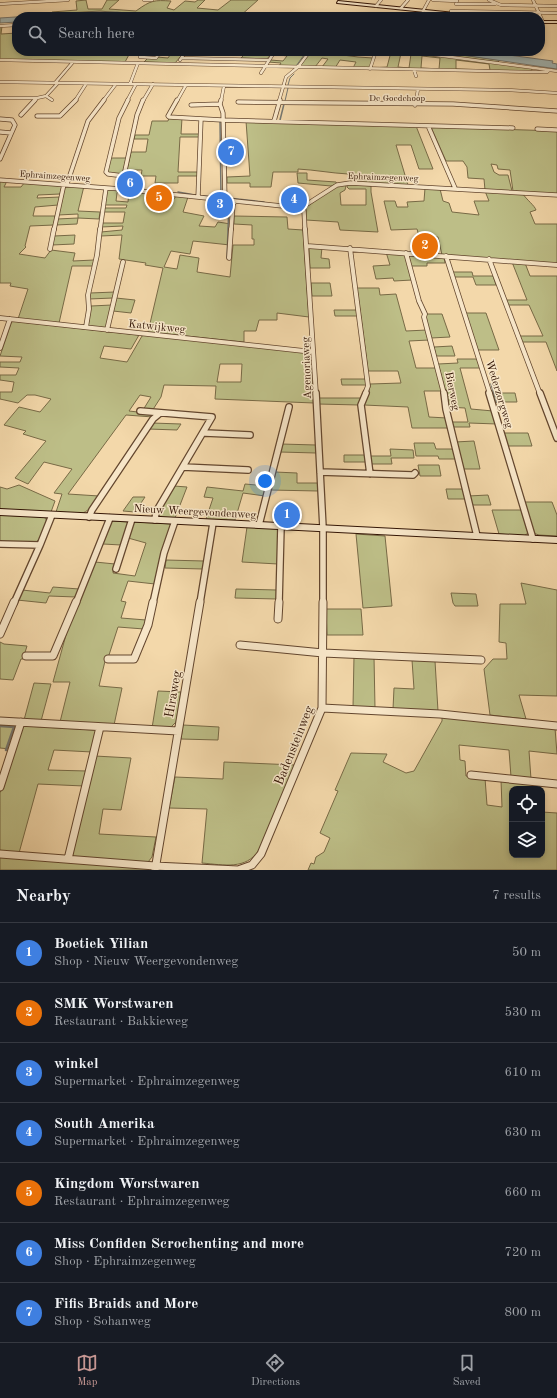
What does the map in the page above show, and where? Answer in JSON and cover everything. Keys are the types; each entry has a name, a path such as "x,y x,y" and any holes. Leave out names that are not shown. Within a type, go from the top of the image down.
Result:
{"street":[{"path":"0,4 68,0"},
{"path":"144,0 152,0"},
{"path":"376,6 381,0"},
{"path":"401,8 408,0"},
{"path":"423,11 429,0"},
{"path":"433,0 457,0 450,12"},
{"path":"488,0 497,4"},
{"path":"533,0 539,12"},
{"path":"338,1 423,11 450,12 494,12 492,5"},
{"path":"456,4 557,6"},
{"path":"545,13 557,13"},
{"path":"545,22 557,22"},
{"path":"0,26 12,25"},
{"path":"140,56 156,58 157,56"},
{"path":"261,74 264,66 271,56"},
{"path":"274,120 288,75 298,67 306,56"},
{"path":"370,69 374,56"},
{"path":"443,56 557,71"},
{"path":"177,64 182,58 268,60"},
{"path":"0,60 545,73 549,70"},
{"path":"0,98 37,98 46,96 73,62"},
{"path":"130,84 138,63"},
{"path":"414,70 416,76"},
{"path":"0,82 284,86 557,93"},
{"path":"37,116 60,116 78,98 86,84"},
{"path":"50,249 66,184 88,121 116,84"},
{"path":"124,176 108,174 106,172 119,118 136,84"},
{"path":"121,189 137,115 152,84"},
{"path":"186,85 168,116 169,117 222,120 274,120 513,128"},
{"path":"224,86 220,104 223,113 225,200"},
{"path":"415,105 418,89"},
{"path":"46,96 52,100"},
{"path":"21,115 37,98"},
{"name":"De Goedehoop","path":"238,102 460,105 557,111"},
{"path":"191,104 220,104"},
{"path":"0,119 12,120 15,123 0,159"},
{"path":"198,197 201,119"},
{"path":"429,128 455,188"},
{"path":"537,129 557,130"},
{"path":"0,132 12,133"},
{"path":"0,146 6,146"},
{"name":"Ephraimzegenweg","path":"0,180 121,189 301,208 337,185 346,183 557,195"},
{"path":"86,327 90,310 88,295 98,254 106,188"},
{"path":"229,258 233,205 235,201"},
{"name":"Agenoriaweg","path":"301,208 304,211 307,246 323,528"},
{"path":"307,246 350,248 557,265"},
{"path":"350,248 368,386 361,405 370,474"},
{"name":"Bierweg","path":"406,253 419,301 425,314 424,317 443,384 446,409 477,536"},
{"name":"Wederzorgweg","path":"446,256 487,385 533,539"},
{"path":"489,259 557,438"},
{"path":"107,330 123,262"},
{"name":"Katwijkweg","path":"0,318 313,352"},
{"path":"0,348 10,319"},
{"path":"259,525 289,407"},
{"path":"140,412 212,417 205,433 156,512 155,520"},
{"path":"89,516 149,426 159,414"},
{"path":"205,433 250,436"},
{"path":"182,468 248,470"},
{"path":"320,472 415,474"},
{"name":"Nieuw Weergevondenweg","path":"0,512 557,540"},
{"path":"0,634 52,515"},
{"path":"26,656 53,656 110,518"},
{"path":"116,569 132,519"},
{"path":"108,659 134,659 148,625 164,553 175,521"},
{"name":"Hiraweg","path":"155,868 213,523"},
{"path":"278,619 281,526"},
{"name":"Badensteinweg","path":"0,854 155,868 238,870 247,868 256,863 322,708 323,528"},
{"path":"0,544 40,545"},
{"path":"240,645 323,653 481,660"},
{"path":"322,708 440,714 557,726"},
{"path":"0,721 178,731"},
{"path":"0,787 20,722"},
{"path":"68,859 100,727"},
{"path":"471,775 557,784"}],"green space":[{"path":"86,0 88,9 102,9 107,0 119,0 109,9 136,11 149,3 156,1 171,1 167,8 174,10 185,1 195,2 198,0 205,0 197,8 218,10 231,0 258,0 245,12 52,12 77,10 76,1"},
{"path":"0,26 2,26 1,34 12,33 12,56 128,56 125,62 0,60"},
{"path":"158,56 168,58 169,56 181,56 175,63 144,62 148,58 141,57"},
{"path":"243,56 270,56 267,59 241,58"},
{"path":"287,56 305,56 298,66 279,66 281,63 268,62 270,60 283,61"},
{"path":"308,56 350,56 373,58 370,68 353,68 356,62 340,60 335,68 322,67 328,59 322,58 315,67 300,66"},
{"path":"390,56 400,56 398,67 409,68 411,56 422,56 440,56 533,68 530,72 372,68 387,67","holes":["422,56 440,58 439,69 421,68","456,60 489,64 490,70 456,69"]},
{"path":"449,56 471,56 500,60 498,62"},
{"path":"169,118 182,118 181,134 199,134 199,137 180,137 178,172 198,172 198,176 178,176 178,183 155,183 156,176 141,176 142,170 127,170 131,152 146,152 148,139 134,139 135,135 149,135 152,121 168,121"},
{"path":"246,121 416,126 433,169 419,169 411,145 396,145 408,185 351,182 348,174 298,169 298,172 273,172 271,187 250,187 250,183 227,183 227,177 250,176"},
{"path":"431,127 557,131 557,194 513,191 510,170 498,169 497,165 491,164 494,172 499,175 508,175 512,191 485,190 484,179 468,178 467,167 463,161 446,161"},
{"path":"110,158 127,158 123,175 109,174 107,170"},
{"path":"297,173 307,173 307,180 336,182 337,184 331,186 298,183"},
{"path":"0,181 7,181 4,187 21,187 25,182 62,186 60,194 38,195 37,198 60,197 58,205 35,207 33,216 55,216 54,225 30,226 26,247 19,254 45,258 51,250 75,253 73,261 94,260 93,266 72,266 59,323 18,319 28,289 10,286 11,283 0,283"},
{"path":"348,184 371,186 378,232 340,230 338,222 306,220 306,207 337,186 346,186 345,190 340,193 341,205 366,205 366,189 349,189 347,187"},
{"path":"64,186 84,186 78,211 100,212 99,219 78,218 78,214 58,215"},
{"path":"425,188 440,189 443,201 449,203 452,212 479,215 474,201 489,201 485,191 523,194 536,210 530,212 535,224 557,224 557,264 442,255 438,237 419,236 417,229 391,230 384,201 395,201 397,207 408,207 407,202 424,201"},
{"path":"107,189 119,190 116,201 128,202 129,191 158,194 151,207 167,209 176,196 188,197 183,212 204,216 199,226 215,227 218,222 231,224 230,245 193,241 190,254 171,251 164,267 177,269 180,255 199,258 197,272 230,277 233,245 254,245 254,239 252,239 252,225 234,224 234,216 287,217 288,229 303,230 309,317 277,313 277,320 259,320 256,331 244,331 244,342 148,332 163,268 145,265 146,263 119,259 122,235 101,236 101,232 122,230 123,226 101,227 102,223 123,223 125,212 104,212 104,208 126,208 127,205 105,205"},
{"path":"78,218 77,224 56,225 57,219"},
{"path":"75,235 74,244 52,245 54,236"},
{"path":"309,247 322,247 321,258 329,259 330,268 310,268"},
{"path":"386,252 405,253 412,280 394,281 393,278 376,279 373,266 390,265"},
{"path":"407,254 444,258 445,263 427,263 427,266 410,266"},
{"path":"512,262 525,263 530,276 557,276 557,371 546,342 521,342 519,336 543,336 529,305 508,305 506,300 527,300"},
{"path":"452,272 472,272 473,276 493,276 496,285 476,285 473,277 453,277"},
{"path":"311,283 330,283 332,296 312,296"},
{"path":"357,288 379,288 380,295 396,294 406,331 427,330 429,340 409,341 416,368 437,368 443,391 424,391 429,417 447,418 449,428 412,428 408,407 364,405 370,384 401,383 398,371 368,371"},
{"path":"115,292 113,298 89,299 90,293"},
{"path":"116,298 135,300 131,313 113,311"},
{"path":"112,305 106,328 88,326 91,306"},
{"path":"334,310 357,310 358,316 335,316"},
{"path":"466,313 486,313 499,350 477,350"},
{"path":"426,314 442,314 450,337 431,338 425,317"},
{"path":"12,321 139,335 131,349 104,346 100,358 127,362 142,336 145,335 310,352 314,403 215,399 216,386 164,385 161,397 152,411 143,410 151,397 140,395 129,411 155,414 153,417 126,415 68,494 99,496 85,512 77,514 56,512 62,494 54,493 72,469 44,462 28,484 15,478 46,441 23,434 26,431 4,425 19,407 40,412 51,399 35,395 27,395 18,403 0,399 0,392 12,392 14,382 0,380 0,375 16,375 19,368 0,367 0,362 20,362 22,357 0,356","holes":["220,364 242,364 241,382 217,382"]},
{"path":"452,346 455,356 436,356 434,347"},
{"path":"457,359 477,359 480,368 460,368 471,409 493,411 497,424 469,423 470,427 452,427 450,422 468,422 465,408 447,407 445,389 438,364 458,363"},
{"path":"341,379 366,379 367,385 342,385"},
{"path":"491,393 515,393 517,402 494,402"},
{"path":"318,398 362,398 359,405 318,404"},
{"path":"152,423 181,424 177,430 148,429"},
{"path":"503,433 528,433 532,446 507,446"},
{"path":"474,441 480,469 461,469 455,442"},
{"path":"414,443 434,443 436,449 454,449 456,459 439,459 438,456 416,456"},
{"path":"281,444 316,445 316,453 280,452"},
{"path":"390,449 413,450 414,458 391,458 392,464 371,464 370,456 391,456"},
{"path":"344,455 366,455 366,462 344,462"},
{"path":"418,465 439,465 441,476 420,476"},
{"path":"275,472 297,473 297,483 318,483 318,491 270,490"},
{"path":"245,484 267,486 265,496 243,493 235,520 206,519 213,498 204,497 207,487 243,491"},
{"path":"19,485 55,501 51,512 0,509 0,487 7,489"},
{"path":"174,486 187,487 175,518 159,517 158,513"},
{"path":"446,489 463,489 465,499 448,499"},
{"path":"488,495 491,505 471,505 468,496"},
{"path":"133,497 145,497 135,512 123,511"},
{"path":"524,502 552,502 557,515 557,536 539,535 533,533"},
{"path":"492,510 521,510 528,533 524,536 499,534"},
{"path":"0,515 46,518 45,528 40,538 35,543 0,543"},
{"path":"112,521 129,522 121,545 103,544"},
{"path":"135,522 172,524 155,584 128,581 121,601 126,602 121,618 146,620 144,629 118,627 109,655 106,657 99,686 122,688 114,725 60,722 70,682 53,682 69,624 95,562 115,564 113,573 135,576 146,543 128,538 132,524"},
{"path":"247,527 278,529 278,564 242,562"},
{"path":"356,534 385,536 392,606 363,608"},
{"path":"166,560 204,561 203,569 165,568"},
{"path":"521,583 557,590 557,696 519,695 526,719 490,715 484,669 493,659 507,659 506,643 499,642 500,604 526,604"},
{"path":"53,587 79,589 76,597 49,596 46,603 17,600 22,590 50,593"},
{"path":"236,589 277,590 277,599 235,598"},
{"path":"451,593 476,594 478,606 455,606"},
{"path":"326,609 361,609 363,635 327,635"},
{"path":"0,642 4,644 27,646 23,659 21,659 13,680 0,679"},
{"path":"354,656 374,657 375,708 353,707"},
{"path":"412,660 435,661 438,711 393,709 394,688 414,689"},
{"path":"34,683 51,684 41,721 24,720"},
{"path":"158,691 181,692 176,722 170,728 152,728"},
{"path":"442,716 555,728 557,754 529,751 531,779 511,777 509,750 459,745 460,760 465,761 466,776 485,778 487,805 502,807 501,780 535,785 509,786 509,858 545,858 545,812 557,813 557,870 308,870 311,863 314,864 316,857 324,852 330,838 320,833 338,791 335,790 351,753 387,754 383,762 406,773 414,771 442,721"},
{"path":"0,723 17,725 10,749 0,748"},
{"path":"183,725 219,727 218,740 181,739"},
{"path":"25,726 96,731 92,752 54,750 48,770 87,771 84,786 38,784 19,853 0,852 0,793 19,732"},
{"path":"95,756 131,758 121,810 103,809 99,834 156,837 152,857 148,862 74,857 72,853"},
{"path":"224,762 295,765 259,850 248,861 234,865 202,863 207,809 169,808 175,777 223,779"},
{"path":"0,857 147,868 148,870 0,870"}],"shaded area":[{"path":"12,17 12,22 0,23 0,18"},
{"path":"469,56 516,56 553,61 552,63 557,64 557,69"}],"waterway":[{"path":"296,66 303,56"},
{"path":"288,85 290,78 294,74"},
{"path":"285,101 288,88"},
{"path":"280,120 284,104"},
{"path":"203,196 221,198 220,121"},
{"path":"178,192 195,195"},
{"path":"228,198 264,202"},
{"path":"227,258 229,202"},
{"path":"491,384 494,394"},
{"path":"494,393 497,402"},
{"path":"0,726 14,727 6,750"}],"place":[{"name":"Fifis Braids and More","path":"231,152"},
{"name":"Miss Confiden Scrochenting and more","path":"130,184"},
{"name":"Kingdom Worstwaren","path":"159,198"},
{"name":"South Amerika","path":"294,200"},
{"name":"winkel","path":"220,205"},
{"name":"SMK Worstwaren","path":"425,246"},
{"name":"Boetiek Yilian","path":"287,515"}]}
